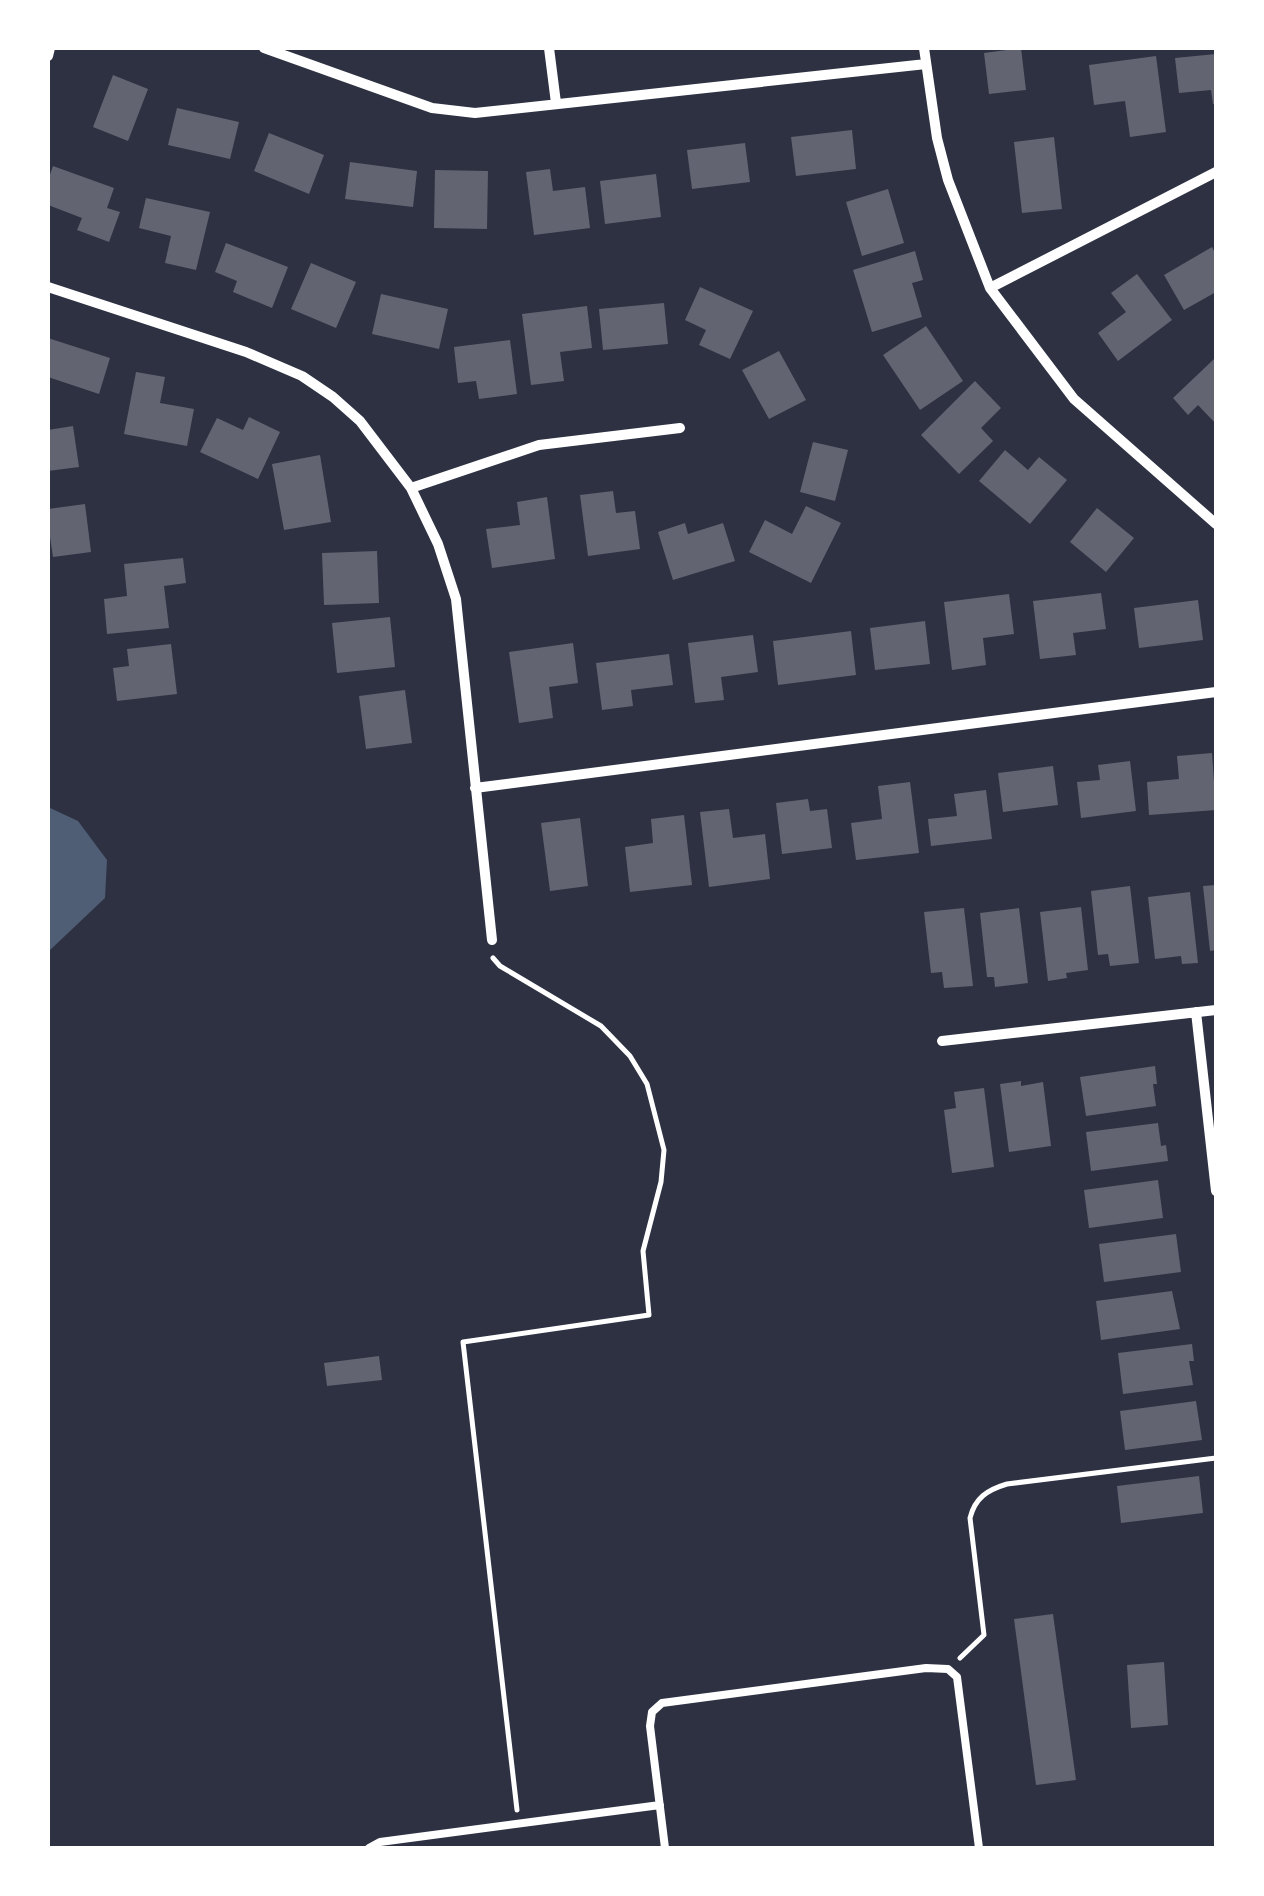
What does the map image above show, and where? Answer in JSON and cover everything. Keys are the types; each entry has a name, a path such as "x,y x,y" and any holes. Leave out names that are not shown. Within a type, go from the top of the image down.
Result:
{"street":[{"path":"48,56 50,48"},
{"path":"264,48 432,108 475,113 926,64"},
{"path":"549,48 556,103"},
{"path":"924,48 937,138 948,180 990,288 1050,372 1074,398 1216,524"},
{"path":"990,288 1216,172"},
{"path":"48,287 246,352 302,376 334,397 360,421 411,488 438,544 456,598 492,940"},
{"path":"411,488 540,445 680,428"},
{"path":"476,788 1216,692"},
{"path":"942,1041 1216,1010"},
{"path":"1196,1012 1216,1191"}],"lane":[{"path":"666,1848 650,1726 652,1712 662,1703 926,1668 948,1669 957,1677 979,1848"},
{"path":"368,1848 380,1842 660,1805"}],"path":[{"path":"492,940 478,942 500,966 600,1026 630,1056 647,1084 664,1150 661,1182 643,1251 649,1315 462,1342 518,1824"},
{"path":"948,1669 984,1635 970,1518 974,1502 992,1488 1007,1484 1216,1458"}],"water":[{"path":"48,807 78,821 107,860 105,898 48,952"}],"building":[{"path":"1021,48 1026,90 989,94 984,53"},
{"path":"1216,54 1216,104 1211,90 1179,93 1175,58"},
{"path":"1156,56 1166,132 1130,137 1125,101 1094,105 1089,65"},
{"path":"113,75 148,89 128,141 93,127"},
{"path":"177,108 239,122 230,159 168,145"},
{"path":"852,130 856,169 796,176 791,137"},
{"path":"269,133 324,155 309,194 254,171"},
{"path":"1054,137 1062,209 1022,213 1014,142"},
{"path":"745,143 750,182 692,189 687,150"},
{"path":"350,162 417,171 413,207 345,199"},
{"path":"53,166 114,188 107,208 120,212 109,242 77,230 82,218 48,205 48,180"},
{"path":"550,169 553,191 585,187 590,228 534,235 526,172"},
{"path":"435,170 488,171 487,229 434,228"},
{"path":"656,174 661,217 605,224 600,181"},
{"path":"888,189 904,243 862,256 846,202"},
{"path":"146,198 210,212 196,270 165,263 171,236 139,228"},
{"path":"226,243 288,267 272,308 233,292 237,281 215,272"},
{"path":"1212,247 1216,255 1216,292 1184,310 1164,275"},
{"path":"915,251 923,280 912,283 922,317 872,332 853,270"},
{"path":"311,263 356,282 336,328 291,309"},
{"path":"1137,274 1172,320 1118,361 1098,333 1126,312 1111,293"},
{"path":"700,287 753,311 730,359 699,345 706,330 685,320"},
{"path":"381,294 448,309 439,349 372,334"},
{"path":"664,303 668,344 603,350 599,309"},
{"path":"587,306 592,348 560,352 564,381 531,385 522,314"},
{"path":"926,326 963,381 920,410 883,355"},
{"path":"48,338 110,358 99,394 48,377"},
{"path":"510,340 517,394 479,399 476,381 458,383 454,347"},
{"path":"779,351 806,400 769,419 742,370"},
{"path":"1214,359 1216,424 1198,405 1188,415 1173,398"},
{"path":"136,372 165,377 160,403 194,409 187,446 124,434"},
{"path":"975,381 1001,408 981,428 993,441 959,474 921,435"},
{"path":"249,417 280,432 258,479 200,452 217,418 243,430"},
{"path":"73,426 79,467 48,471 48,430"},
{"path":"813,442 848,450 835,501 800,492"},
{"path":"1005,450 1028,470 1039,457 1067,480 1030,524 979,481"},
{"path":"320,455 331,522 284,530 272,464"},
{"path":"613,491 616,513 635,511 640,549 588,556 580,495"},
{"path":"547,497 555,559 492,568 486,529 520,525 517,502"},
{"path":"85,504 91,552 53,557 48,509"},
{"path":"806,506 841,523 811,583 749,552 765,520 792,534"},
{"path":"1097,508 1134,538 1106,572 1070,542"},
{"path":"685,523 688,534 723,523 735,561 673,580 658,532"},
{"path":"377,551 379,603 324,605 322,553"},
{"path":"183,558 186,583 164,586 169,628 107,634 104,599 127,596 124,564"},
{"path":"1101,593 1106,629 1073,633 1076,655 1040,659 1033,601"},
{"path":"1009,594 1014,634 983,638 986,665 952,670 944,602"},
{"path":"1198,600 1203,640 1139,648 1134,608"},
{"path":"390,617 395,667 337,673 332,623"},
{"path":"925,621 930,664 875,670 870,628"},
{"path":"851,631 856,675 778,685 773,641"},
{"path":"753,635 758,672 721,677 724,700 695,703 688,643"},
{"path":"573,643 578,683 549,687 553,718 519,723 509,652"},
{"path":"171,644 177,694 117,701 113,668 129,666 127,649"},
{"path":"669,654 673,685 631,690 633,706 602,710 596,663"},
{"path":"405,690 412,743 366,749 359,696"},
{"path":"1212,753 1216,810 1149,815 1147,782 1179,779 1177,756"},
{"path":"1130,761 1136,811 1081,818 1077,782 1100,780 1098,765"},
{"path":"1053,766 1058,805 1003,812 998,773"},
{"path":"910,782 919,853 856,860 851,823 882,819 878,786"},
{"path":"986,790 992,839 931,846 928,819 957,816 954,794"},
{"path":"808,799 810,811 827,809 832,848 782,854 776,803"},
{"path":"729,809 733,838 765,834 770,879 709,887 700,812"},
{"path":"684,815 692,885 630,892 625,847 653,843 651,819"},
{"path":"580,818 588,886 550,891 541,823"},
{"path":"1216,885 1216,950 1210,951 1203,886"},
{"path":"1130,886 1139,963 1110,966 1108,954 1098,955 1091,891"},
{"path":"1190,892 1198,963 1182,964 1181,956 1155,959 1148,897"},
{"path":"1081,907 1088,970 1048,981 1040,912"},
{"path":"964,908 973,986 944,988 942,972 931,973 924,912"},
{"path":"1019,908 1028,983 995,987 994,977 987,977 980,913"},
{"path":"1155,1066 1156,1106 1086,1116 1080,1077"},
{"path":"1021,1081 1021,1086 1043,1082 1051,1146 1009,1152 1000,1084"},
{"path":"984,1088 994,1167 952,1173 944,1110 956,1108 954,1092"},
{"path":"1158,1123 1168,1161 1091,1171 1086,1132"},
{"path":"1158,1180 1163,1218 1089,1228 1084,1190"},
{"path":"1176,1234 1181,1272 1104,1282 1099,1244"},
{"path":"1172,1291 1180,1329 1101,1340 1096,1301"},
{"path":"1192,1344 1194,1361 1189,1361 1193,1385 1123,1394 1118,1353"},
{"path":"379,1356 382,1380 327,1386 324,1363"},
{"path":"1196,1401 1202,1440 1125,1450 1120,1411"},
{"path":"1199,1476 1203,1513 1121,1523 1117,1486"},
{"path":"1053,1614 1076,1780 1036,1785 1014,1619"},
{"path":"1164,1662 1168,1725 1131,1728 1127,1665"}]}
